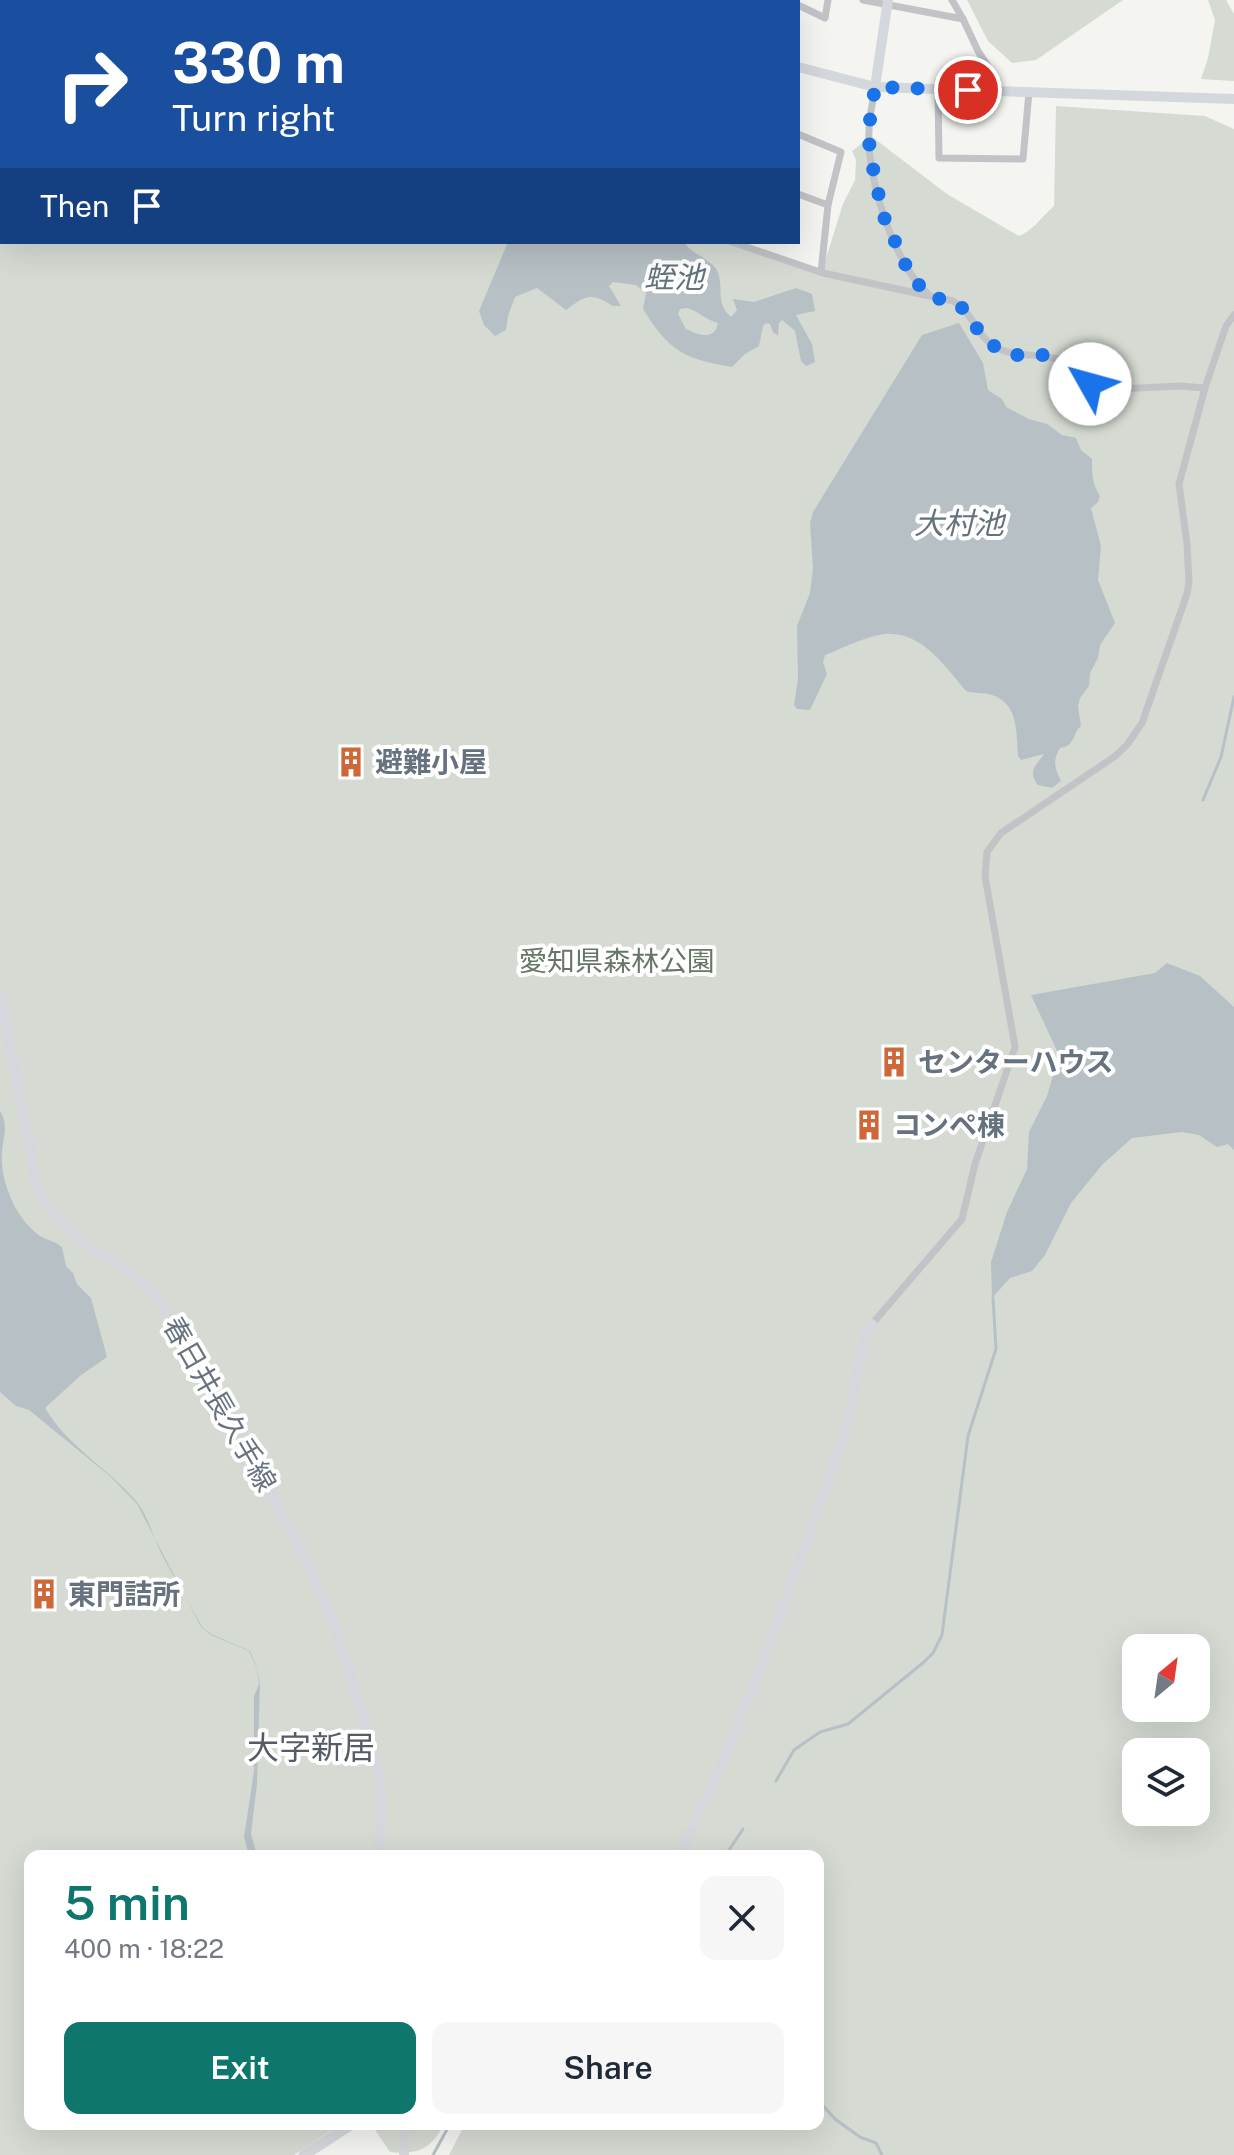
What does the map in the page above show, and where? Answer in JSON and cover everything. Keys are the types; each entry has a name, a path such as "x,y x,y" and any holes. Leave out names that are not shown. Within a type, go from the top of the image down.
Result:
{"main road":[{"name":"春日井長久手線","path":"0,993 37,1186 64,1226 154,1292 188,1341 304,1554 338,1635 379,1771 379,1850"},
{"path":"304,2155 343,2130"}],"street":[{"path":"800,6 825,18 828,0"},
{"path":"863,0 963,19"},
{"path":"952,0 997,80 999,91"},
{"path":"887,3 868,133 883,215 911,277 930,296"},
{"path":"800,68 875,87 1234,99"},
{"path":"938,89 939,158 1023,159 1029,92"},
{"path":"800,135 841,152 828,205 821,272"},
{"path":"800,195 828,205"},
{"path":"738,244 821,272 960,305 986,341 1004,352 1044,355 1058,360 1073,367 1100,390 1179,386 1205,388"},
{"path":"683,1850 718,1780 753,1693 846,1431 864,1341 872,1324 962,1219 975,1164 1015,1047 985,876 987,852 1001,833 1114,757 1142,723 1189,582 1179,484 1205,388 1226,326 1234,315"},
{"path":"404,2155 405,2130"}],"green space":[{"path":"967,0 1123,0 1036,60 1012,63 988,41"},
{"path":"1208,0 1226,0 1234,14 1234,81 1201,79 1215,20"},
{"name":"愛知県森林公園","path":"1056,106 1205,116 1234,129 1234,2155 449,2155 462,2130 824,2130 824,1850 24,1850 24,2130 332,2130 294,2155 0,2155 0,244 731,244 821,274 843,204 855,180 856,160 852,151 871,136 947,194 1019,236 1054,206"},
{"path":"375,2130 440,2130 435,2139 417,2151 390,2152"}],"water":[{"name":"蛭池","path":"507,244 686,244 715,268 720,279 723,306 731,317 737,310 733,299 754,302 796,288 812,294 815,311 796,315 812,344 815,362 806,366 801,361 795,331 782,320 778,336 766,323 759,346 732,367 690,356 670,344 652,323 643,309 646,293 636,285 613,282 609,286 621,306 589,297 566,310 537,288 515,297 506,330 495,336 484,325 479,311","holes":["687,308 718,323 716,329 710,334 701,334 686,329 678,314 680,309"]},
{"name":"大村池","path":"959,323 983,363 988,390 1002,399 1006,407 1047,424 1062,435 1076,438 1081,450 1092,459 1092,474 1100,496 1091,508 1101,546 1098,580 1115,623 1100,645 1098,658 1090,673 1089,686 1080,698 1081,726 1071,742 1060,748 1056,757 1055,764 1061,781 1052,788 1038,785 1033,776 1044,754 1021,760 1018,756 1016,729 1007,705 992,695 966,691 932,652 910,638 877,635 825,655 823,662 827,674 810,710 797,709 794,705 798,679 797,626 810,593 813,568 810,523 813,512 922,335"},
{"path":"1167,963 1200,976 1234,1007 1234,1150 1228,1144 1217,1147 1199,1135 1182,1132 1132,1138 1102,1165 1071,1203 1045,1255 1032,1271 1010,1278 992,1298 991,1262 1007,1212 1027,1169 1029,1132 1047,1096 1059,1055 1031,995 1155,973"},
{"path":"0,1111 5,1126 3,1174 10,1196 27,1225 41,1237 62,1247 66,1266 77,1284 91,1298 107,1357 80,1376 45,1408 76,1446 113,1478 136,1501 155,1538 137,1504 111,1477 29,1410 16,1406 0,1392"},
{"path":"155,1538 185,1597 165,1561"},
{"path":"185,1597 202,1627 250,1651 257,1667 260,1685 257,1784 251,1834 255,1850 247,1850 244,1837 254,1771 254,1696 259,1684 257,1668 249,1651 211,1635 201,1627"}],"waterway":[{"path":"1203,800 1221,757 1234,697"},
{"path":"776,1781 794,1750 820,1732 848,1724 924,1662 933,1653 942,1635 968,1436 996,1349 993,1298"},
{"path":"729,1850 743,1829"},
{"path":"824,2107 860,2137 876,2143 882,2155"},
{"path":"433,2155 447,2130"}],"place":[{"name":"避難小屋","path":"351,762"},
{"name":"センターハウス","path":"894,1062"},
{"name":"コンペ棟","path":"869,1125"},
{"name":"東門詰所","path":"44,1594"}],"district":[{"name":"大字新居","path":"311,1748"}],"route":[{"path":"968,90 875,87 868,133 883,215 889,231 911,277 930,296 960,305 986,341 1014,355 1044,355 1066,363 1090,384"}]}
